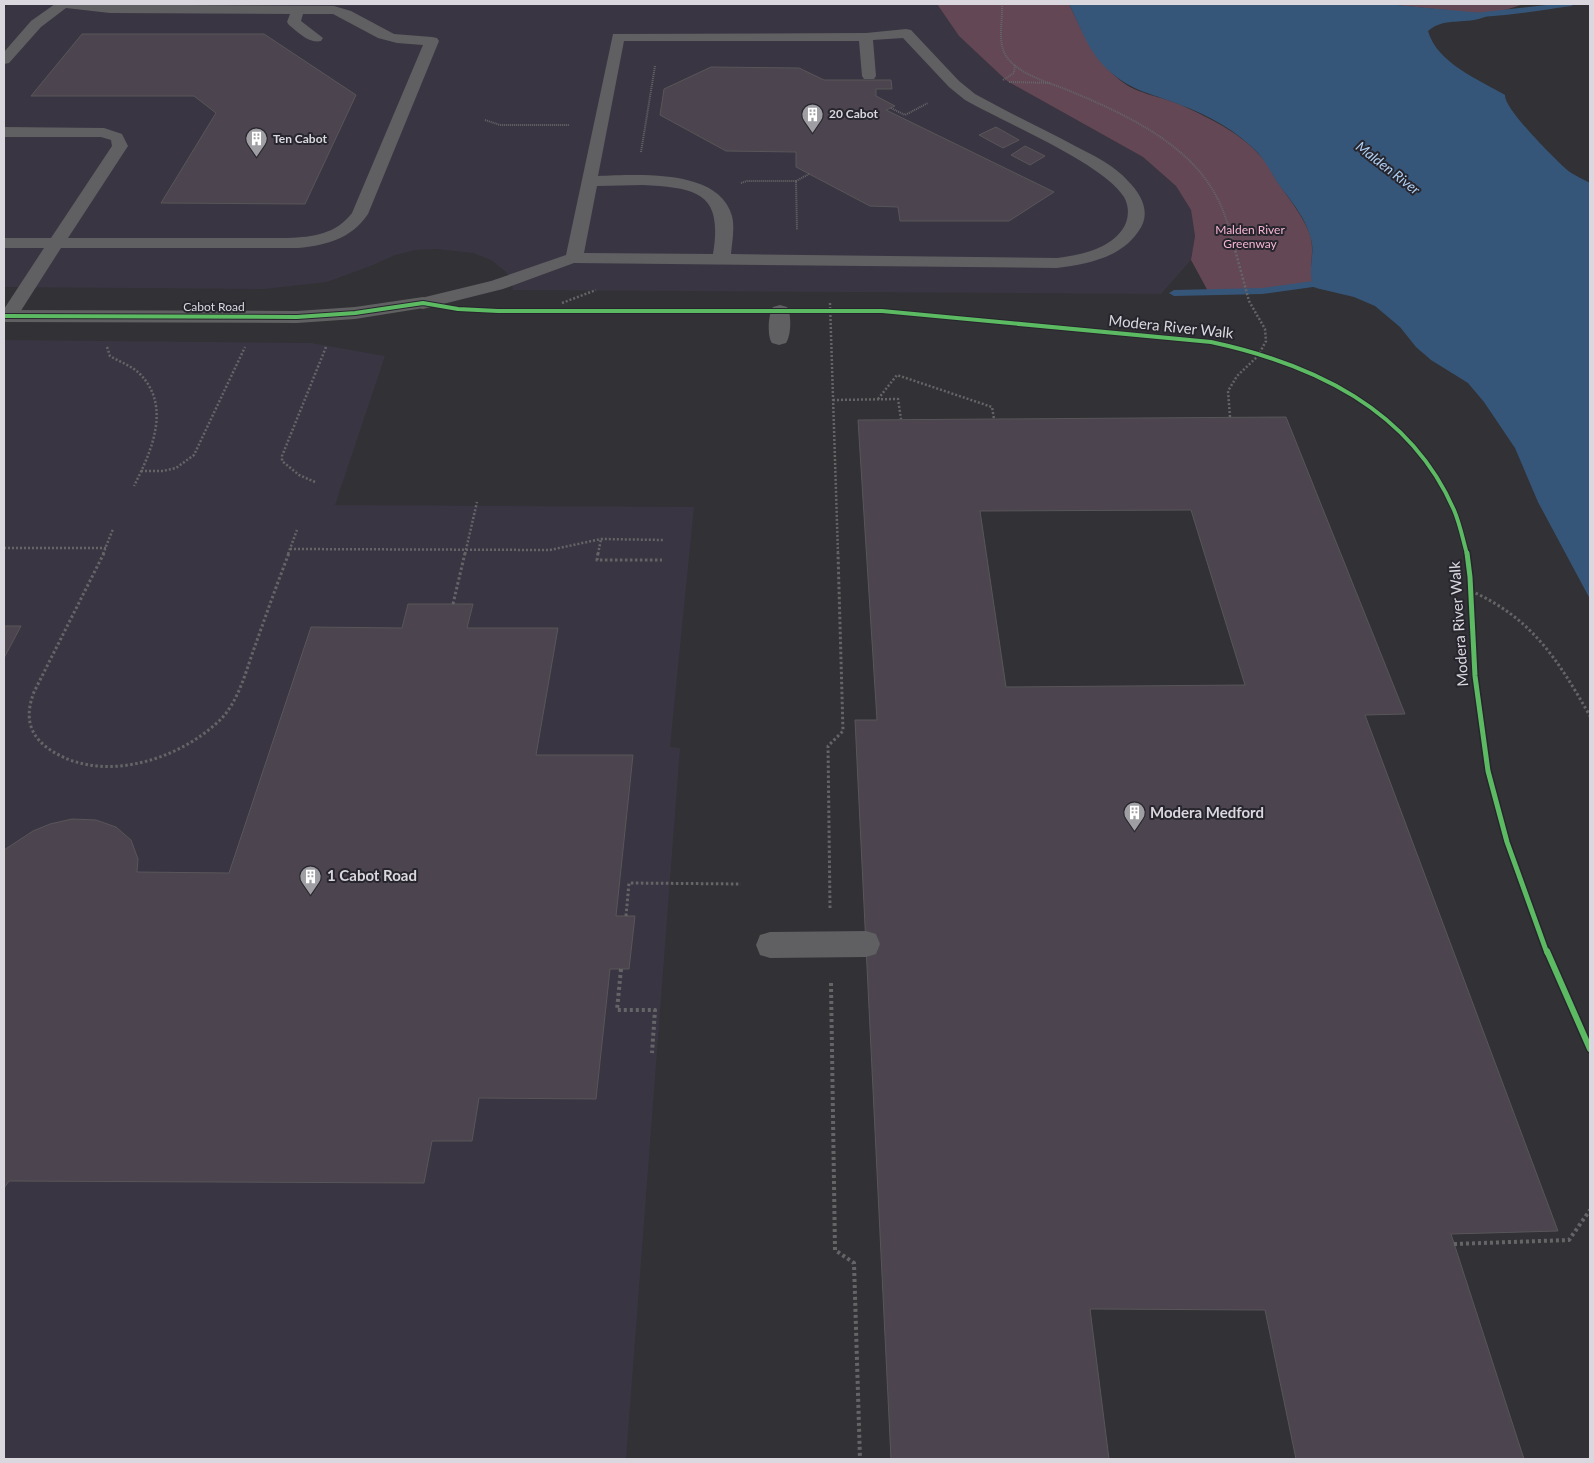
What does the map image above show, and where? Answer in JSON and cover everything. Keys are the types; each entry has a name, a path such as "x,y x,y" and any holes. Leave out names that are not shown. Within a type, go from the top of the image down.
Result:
{"street":[{"name":"Cabot Road","path":"6,316 304,317 364,312 423,303"}],"lane":[{"path":"4,60 36,24 63,4 110,9 334,10 347,14 390,37 432,41 364,208 352,225 338,234 299,243 4,244"},
{"path":"298,9 294,22 316,38"},
{"path":"423,303 480,290 561,260 574,258 1057,263 1086,258 1103,252 1129,232 1137,215 1135,203 1128,190 1116,179 1082,157 970,96 954,84 906,34 866,37 618,37 574,258"},
{"path":"866,37 869,76"},
{"path":"4,132 101,132 115,135 120,142 117,152 6,316"},
{"path":"590,175 668,182 687,185 704,191 716,200 723,214 722,260"},
{"path":"780,312 780,339"},
{"path":"770,945 866,944"}],"path":[{"path":"1002,4 1000,38 1003,52 1015,65 1144,128 1180,152 1209,184 1220,203 1231,232 1251,305 1266,333 1260,353 1230,385 1227,398 1230,417"},
{"path":"590,175 639,169 660,37"},
{"path":"1001,83 1034,81 1055,84"},
{"path":"891,108 905,115 932,102"},
{"path":"485,120 500,125 600,125"},
{"path":"734,186 747,181 796,181 809,174"},
{"path":"796,181 797,230"},
{"path":"830,303 843,730 828,746 830,910"},
{"path":"780,312 839,311"},
{"path":"315,482 291,470 282,461 282,456 328,341"},
{"path":"108,343 107,352 110,356 138,373 152,392 155,402 156,433 134,486"},
{"path":"141,471 159,472 174,469 189,461 194,455 246,346"},
{"path":"878,399 897,375 992,407 994,419"},
{"path":"833,400 898,399 900,420"},
{"path":"453,604 477,502"},
{"path":"113,529 106,548 34,692 27,714 35,737 47,750 74,763 96,766 132,764 157,758 194,740 220,720 234,702 297,530"},
{"path":"601,539 597,560 662,560"},
{"path":"290,549 550,550 601,539 664,540"},
{"path":"4,548 106,548"},
{"path":"1470,591 1501,605 1530,630 1561,667 1590,716"},
{"path":"626,916 629,883 741,884"},
{"path":"621,969 617,1010 655,1010 652,1053"},
{"path":"831,975 835,1250 854,1264 860,1459"},
{"path":"1454,1244 1568,1240 1590,1210"}],"shaded area":[{"path":"9,4 937,4 959,36 1007,81 1143,157 1176,186 1191,210 1195,236 1191,260 1161,294 513,290 512,283 506,272 491,260 473,253 436,249 416,250 395,255 327,282 264,289 4,287 4,9"},
{"path":"4,340 311,343 385,356 335,505 694,507 670,747 680,748 626,1459 4,1459"}],"green space":[{"name":"Malden River Greenway","path":"937,4 1069,4 1096,55 1111,73 1128,86 1181,105 1216,122 1237,135 1265,161 1309,232 1312,245 1311,271 1313,284 1262,291 1209,293 1191,260 1195,236 1191,210 1176,186 1143,157 1007,81 959,36"},
{"path":"1385,4 1524,4 1485,14"}],"water":[{"name":"Malden River","path":"1069,4 1386,4 1493,14 1474,20 1444,23 1428,31 1440,52 1449,61 1505,95 1512,111 1541,144 1566,169 1590,183 1590,599 1538,502 1515,448 1484,402 1468,383 1431,360 1416,347 1400,327 1375,306 1354,297 1316,288 1311,279 1312,244 1307,227 1258,153 1231,130 1211,118 1130,86 1113,74 1093,52"}],"building":[{"name":"Ten Cabot","path":"82,34 264,34 356,95 305,204 161,203 216,113 194,96 31,96"},
{"name":"20 Cabot","path":"711,67 799,68 824,80 891,80 892,89 876,89 876,96 895,106 886,110 1054,192 1009,221 900,221 898,207 870,206 796,167 796,152 726,151 660,115 664,89"},
{"path":"996,127 1019,140 1003,148 979,135"},
{"path":"1025,146 1045,156 1030,165 1011,155"},
{"name":"Modera Medford","path":"1286,417 1405,714 1365,715 1558,1231 1451,1234 1524,1459 1296,1459 1265,1310 1090,1309 1109,1459 891,1459 855,720 877,720 858,420","holes":["1191,510 1245,685 1006,687 980,511"]},
{"name":"1 Cabot Road","path":"408,604 473,604 467,628 558,628 536,755 633,755 616,916 635,916 629,969 610,969 596,1099 479,1098 472,1141 432,1141 424,1183 9,1181 4,1188 4,850 33,831 50,824 72,819 96,820 116,827 131,840 138,859 137,872 229,873 311,627 402,628"},
{"path":"4,626 21,626 4,658"}],"waterway":[{"path":"1474,15 1571,4"},
{"path":"1174,293 1262,291 1313,284 1329,287"}],"cycle path":[{"name":"Modera River Walk","path":"4,316 297,317 355,313 423,303 458,309 498,311 882,311 1211,342 1254,351 1296,366 1336,385 1374,409 1406,438 1434,472 1454,511 1469,565 1476,692 1485,755 1496,807 1531,912 1590,1049"}],"place":[{"name":"20 Cabot","path":"813,133"},
{"name":"Ten Cabot","path":"257,158"},
{"name":"Modera Medford","path":"1134,832"},
{"name":"1 Cabot Road","path":"311,895"}]}
